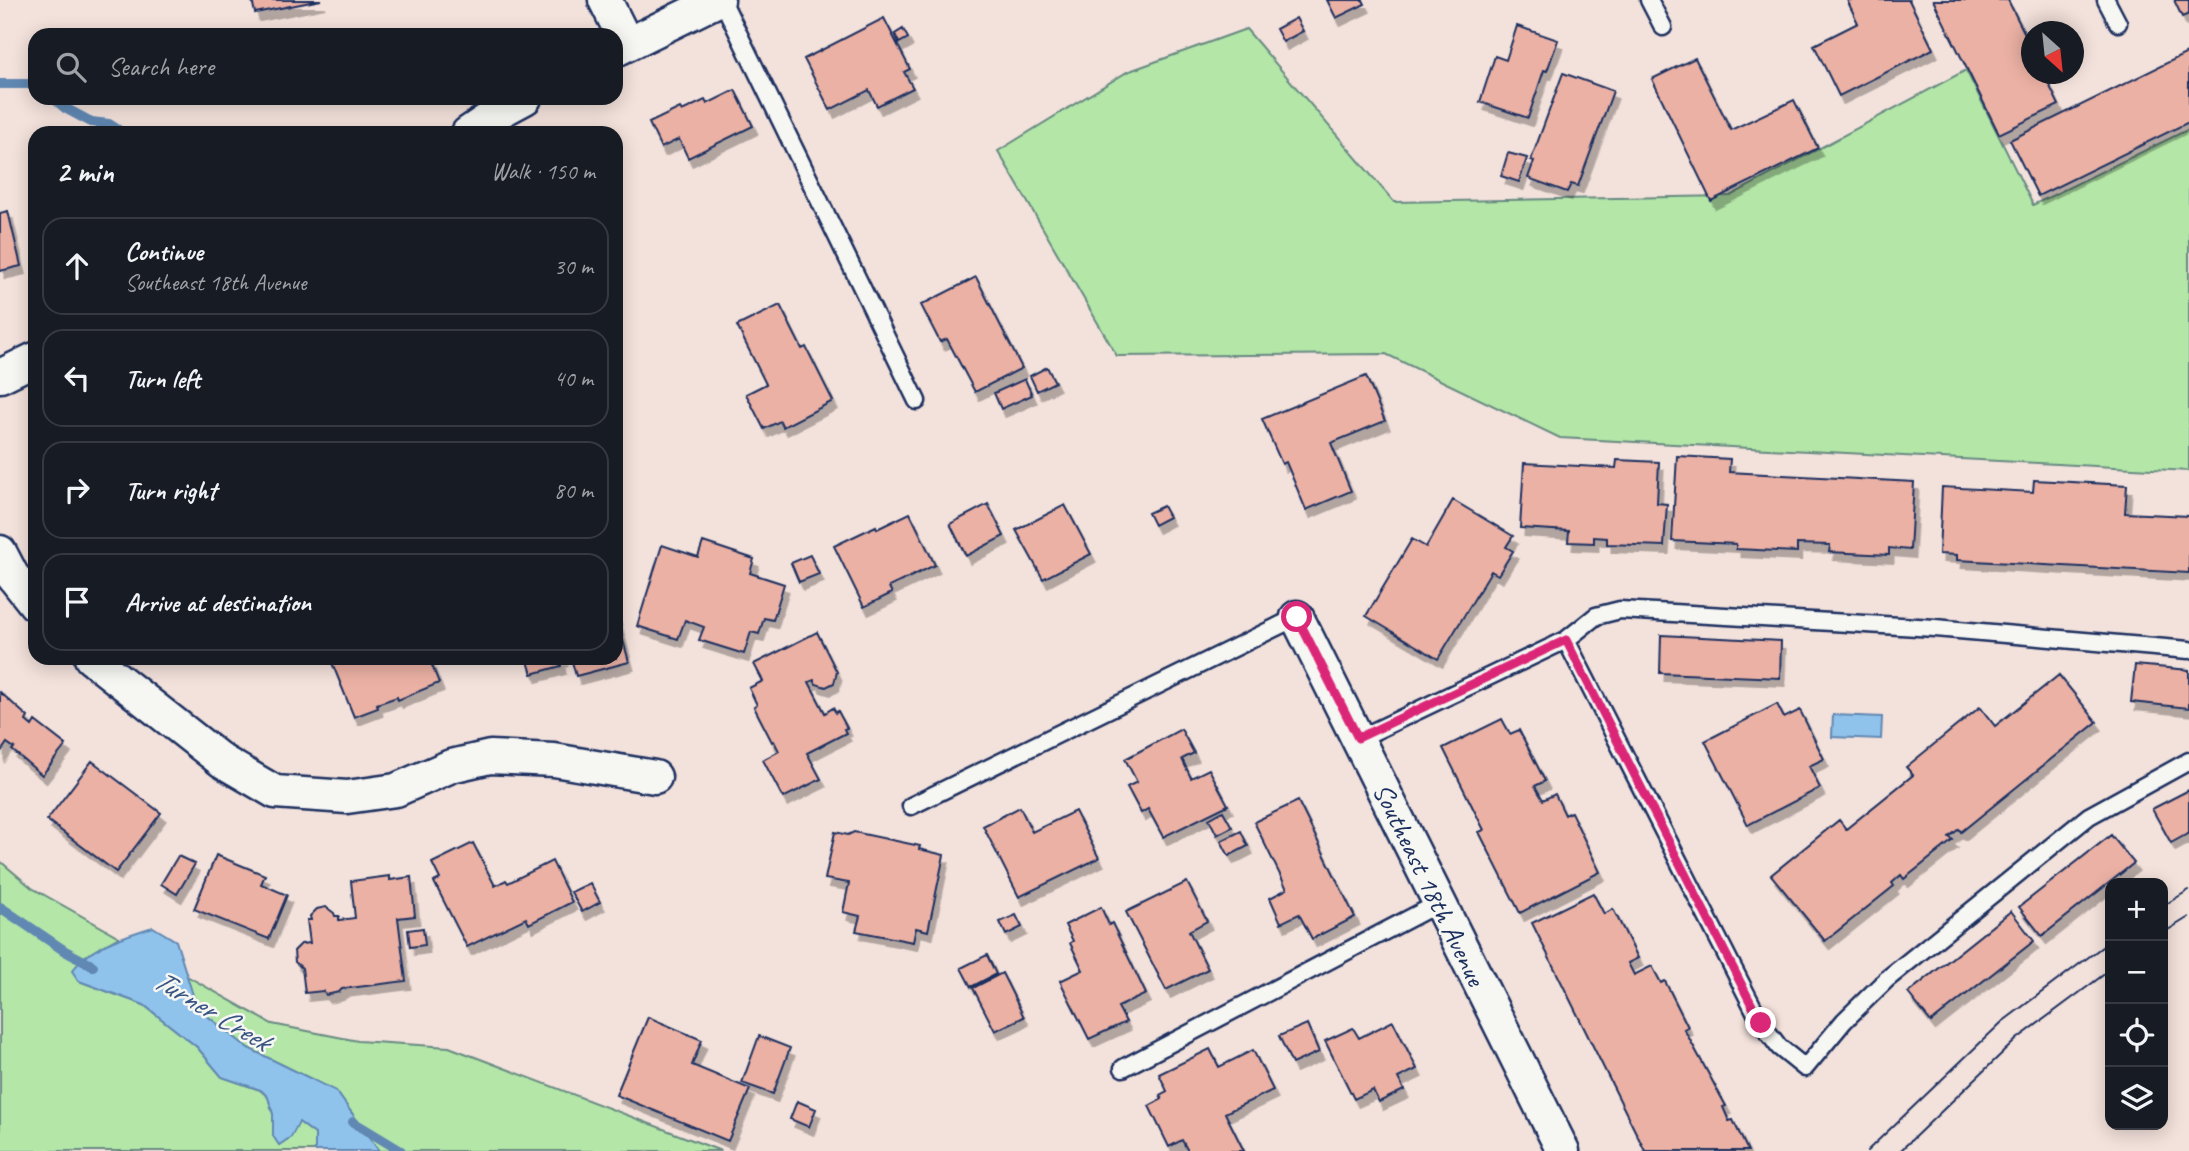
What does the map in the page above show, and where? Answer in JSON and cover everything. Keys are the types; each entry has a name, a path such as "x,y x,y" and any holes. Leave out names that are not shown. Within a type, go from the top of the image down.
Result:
{"street":[{"path":"605,0 615,28"},
{"path":"623,47 720,0"},
{"path":"478,126 512,105"},
{"path":"0,376 28,362"},
{"path":"0,552 12,575 28,595"},
{"name":"Southeast 18th Avenue","path":"1297,617 1563,1151"},
{"path":"100,665 222,761 275,792 347,797 396,790 451,766 490,757 554,760 655,777"}],"lane":[{"path":"720,0 917,401"},
{"path":"1649,0 1663,27"},
{"path":"2106,0 2118,23"},
{"path":"1358,738 1566,640 1596,616 1620,611 1934,628 2189,650"},
{"path":"911,806 1297,617"},
{"path":"1566,640 1761,1023 1779,1047 1805,1068 1844,1021 1887,979 2089,816 2189,761"},
{"path":"1123,1068 1439,903"}],"green space":[{"path":"1246,29 1394,202 1730,196 1966,70 2033,205 2189,129 2189,471 1560,438 1386,354 1117,356 998,151 1127,72"},
{"path":"0,861 32,888 119,937 80,959 79,981 144,1005 197,1047 222,1077 260,1090 268,1097 273,1114 273,1136 291,1137 299,1122 315,1134 315,1151 0,1151"},
{"path":"185,975 272,1024 358,1041 449,1047 721,1151 379,1151 336,1091 248,1048 197,1008"}],"water":[{"path":"1833,715 1882,717 1881,739 1832,737"},
{"path":"153,927 176,941 197,1008 248,1048 336,1091 379,1151 315,1151 315,1134 299,1122 291,1137 279,1145 273,1136 273,1114 268,1097 261,1090 222,1077 197,1047 144,1005 79,981 72,971 98,948"}],"building":[{"path":"252,0 321,0 255,13"},
{"path":"1327,0 1363,0 1365,4 1336,18"},
{"path":"1847,0 1909,0 1933,49 1839,96 1814,45 1858,23"},
{"path":"1933,0 2008,0 2021,26 2021,84 2049,84 2059,105 1999,134"},
{"path":"2174,0 2189,0 2189,14 2182,17"},
{"path":"884,18 910,69 904,72 913,88 877,106 869,90 830,110 804,59"},
{"path":"1296,18 1303,31 1283,42 1276,29"},
{"path":"1517,26 1558,40 1547,71 1544,70 1528,118 1480,102 1495,56 1506,60"},
{"path":"903,29 908,38 899,43 895,34"},
{"path":"2189,52 2189,122 2038,196 2010,140"},
{"path":"1695,58 1731,130 1794,100 1818,148 1711,201 1652,79"},
{"path":"1563,73 1613,91 1578,186 1571,184 1567,192 1528,178 1534,161 1531,160"},
{"path":"735,90 753,126 688,158 679,139 661,148 649,123 680,108 682,111 705,100 707,104"},
{"path":"1508,153 1527,158 1519,182 1501,176"},
{"path":"8,211 21,266 0,271 0,213"},
{"path":"976,277 1022,368 975,392 947,339 940,342 921,305"},
{"path":"780,305 802,349 806,347 833,401 783,427 780,421 764,429 746,394 766,384 737,326"},
{"path":"1047,367 1055,382 1037,391 1030,376"},
{"path":"1366,376 1385,421 1331,443 1351,491 1306,510 1286,462 1282,464 1262,419"},
{"path":"1025,379 1032,395 1001,409 994,393"},
{"path":"1677,456 1730,459 1729,472 1914,482 1910,550 1889,548 1889,555 1829,552 1830,545 1797,544 1797,552 1736,549 1736,544 1672,541"},
{"path":"1617,460 1659,462 1657,503 1667,504 1664,546 1607,544 1607,538 1594,537 1594,543 1568,542 1569,531 1520,528 1524,463 1616,468"},
{"path":"2034,480 2127,485 2125,513 2189,516 2189,573 1957,560 1957,555 1939,554 1942,487 2033,492"},
{"path":"1453,500 1513,536 1506,547 1513,551 1498,575 1491,571 1438,659 1366,616 1412,539 1426,547"},
{"path":"988,504 1004,536 966,556 950,524"},
{"path":"1065,505 1091,554 1043,579 1016,530"},
{"path":"1163,506 1169,517 1154,525 1148,513"},
{"path":"910,513 935,565 889,587 892,593 864,607 834,546"},
{"path":"703,542 754,559 750,573 784,584 773,620 764,618 759,634 751,632 744,654 699,640 704,627 685,620 678,639 637,626 662,545 698,557"},
{"path":"810,555 819,574 799,582 791,563"},
{"path":"817,632 837,672 834,683 826,687 816,684 814,680 809,682 825,713 833,708 836,713 838,711 847,728 844,729 846,733 807,753 821,779 783,798 763,760 779,751 754,707 757,705 749,688 763,681 754,664"},
{"path":"1661,635 1781,641 1780,678 1660,673"},
{"path":"623,640 629,662 623,664"},
{"path":"333,665 432,665 439,683 398,700 397,697 377,704 378,708 354,717"},
{"path":"529,665 561,665 561,666 532,674"},
{"path":"573,665 618,665 576,676"},
{"path":"2135,665 2189,670 2189,708 2131,702"},
{"path":"2059,675 2097,722 1961,832 1959,829 1949,837 1953,840 1904,879 1901,875 1892,883 1894,886 1825,941 1771,875 1839,820 1846,829 1913,775 1906,767 1980,707 1995,726"},
{"path":"0,692 28,717 26,721 32,726 35,721 66,745 42,775 7,743 0,753"},
{"path":"1777,704 1784,718 1800,710 1824,759 1809,766 1820,788 1748,825 1705,741"},
{"path":"1502,719 1510,734 1519,730 1545,781 1535,786 1543,800 1555,794 1565,815 1571,812 1600,872 1520,913 1479,832 1484,830 1443,748"},
{"path":"1181,729 1194,753 1182,759 1191,778 1209,769 1228,805 1163,837 1148,809 1141,813 1127,787 1137,782 1125,759"},
{"path":"92,761 161,813 116,872 47,820"},
{"path":"2189,790 2189,833 2171,843 2152,809"},
{"path":"1298,801 1355,917 1312,939 1299,914 1281,923 1270,898 1287,889 1254,822"},
{"path":"1020,807 1032,832 1075,811 1099,858 1019,897 983,826"},
{"path":"1223,811 1232,827 1217,835 1209,819"},
{"path":"1241,831 1248,846 1229,856 1221,841"},
{"path":"835,832 848,835 854,832 920,846 919,849 944,855 928,931 916,928 913,942 856,931 860,916 843,912 849,883 825,879"},
{"path":"2111,835 2134,863 2115,878 2105,878 2105,886 2042,936 2019,907"},
{"path":"473,843 495,886 506,880 508,883 552,861 572,902 529,924 526,918 467,947 434,882 440,879 432,863"},
{"path":"216,855 265,875 261,884 287,895 269,939 194,909"},
{"path":"178,856 195,864 177,894 161,884"},
{"path":"390,876 390,880 411,877 415,916 398,918 406,981 342,989 326,995 323,991 305,993 302,968 295,962 294,951 301,944 310,943 307,920 311,920 310,916 317,909 326,907 335,916 339,916 339,920 355,918 351,881"},
{"path":"1187,882 1207,921 1189,931 1208,969 1166,990 1126,912"},
{"path":"590,883 600,902 582,912 571,892"},
{"path":"1593,893 1604,914 1613,909 1638,958 1628,963 1634,975 1652,966 1661,983 1665,981 1688,1027 1684,1029 1726,1106 1723,1107 1729,1121 1733,1120 1748,1151 1645,1151 1532,923"},
{"path":"1101,907 1109,925 1112,923 1146,994 1118,1007 1126,1022 1089,1039 1060,981 1083,970 1065,925"},
{"path":"2011,911 2034,941 1931,1022 1908,993"},
{"path":"1016,915 1022,927 1006,935 1000,922"},
{"path":"423,928 425,945 410,947 408,930"},
{"path":"987,955 996,974 971,987 961,968"},
{"path":"1002,973 1024,1017 995,1031 973,988"},
{"path":"648,1017 702,1040 692,1065 750,1089 728,1141 616,1095"},
{"path":"1393,1021 1417,1069 1398,1078 1404,1090 1379,1102 1373,1090 1354,1099 1325,1041 1353,1028 1359,1038"},
{"path":"1307,1024 1319,1052 1292,1064 1279,1036"},
{"path":"759,1036 790,1048 773,1094 742,1083"},
{"path":"1210,1049 1219,1067 1253,1050 1273,1090 1225,1113 1244,1151 1188,1151 1182,1140 1169,1147 1149,1106 1162,1099 1160,1095 1167,1091 1159,1074"},
{"path":"797,1101 816,1109 809,1127 790,1119"}],"waterway":[{"path":"0,84 28,84"},
{"path":"61,105 91,122 112,126"},
{"name":"Turner Creek","path":"0,907 65,951 93,966"},
{"name":"Turner Creek","path":"353,1122 401,1151"}],"tram line":[{"path":"2168,903 2189,890"},
{"path":"2168,930 2189,917"},
{"path":"1867,1151 2002,1022 2105,945"},
{"path":"1900,1151 2017,1039 2105,974"}],"route":[{"path":"1297,617 1358,738 1566,640 1761,1023"}]}
